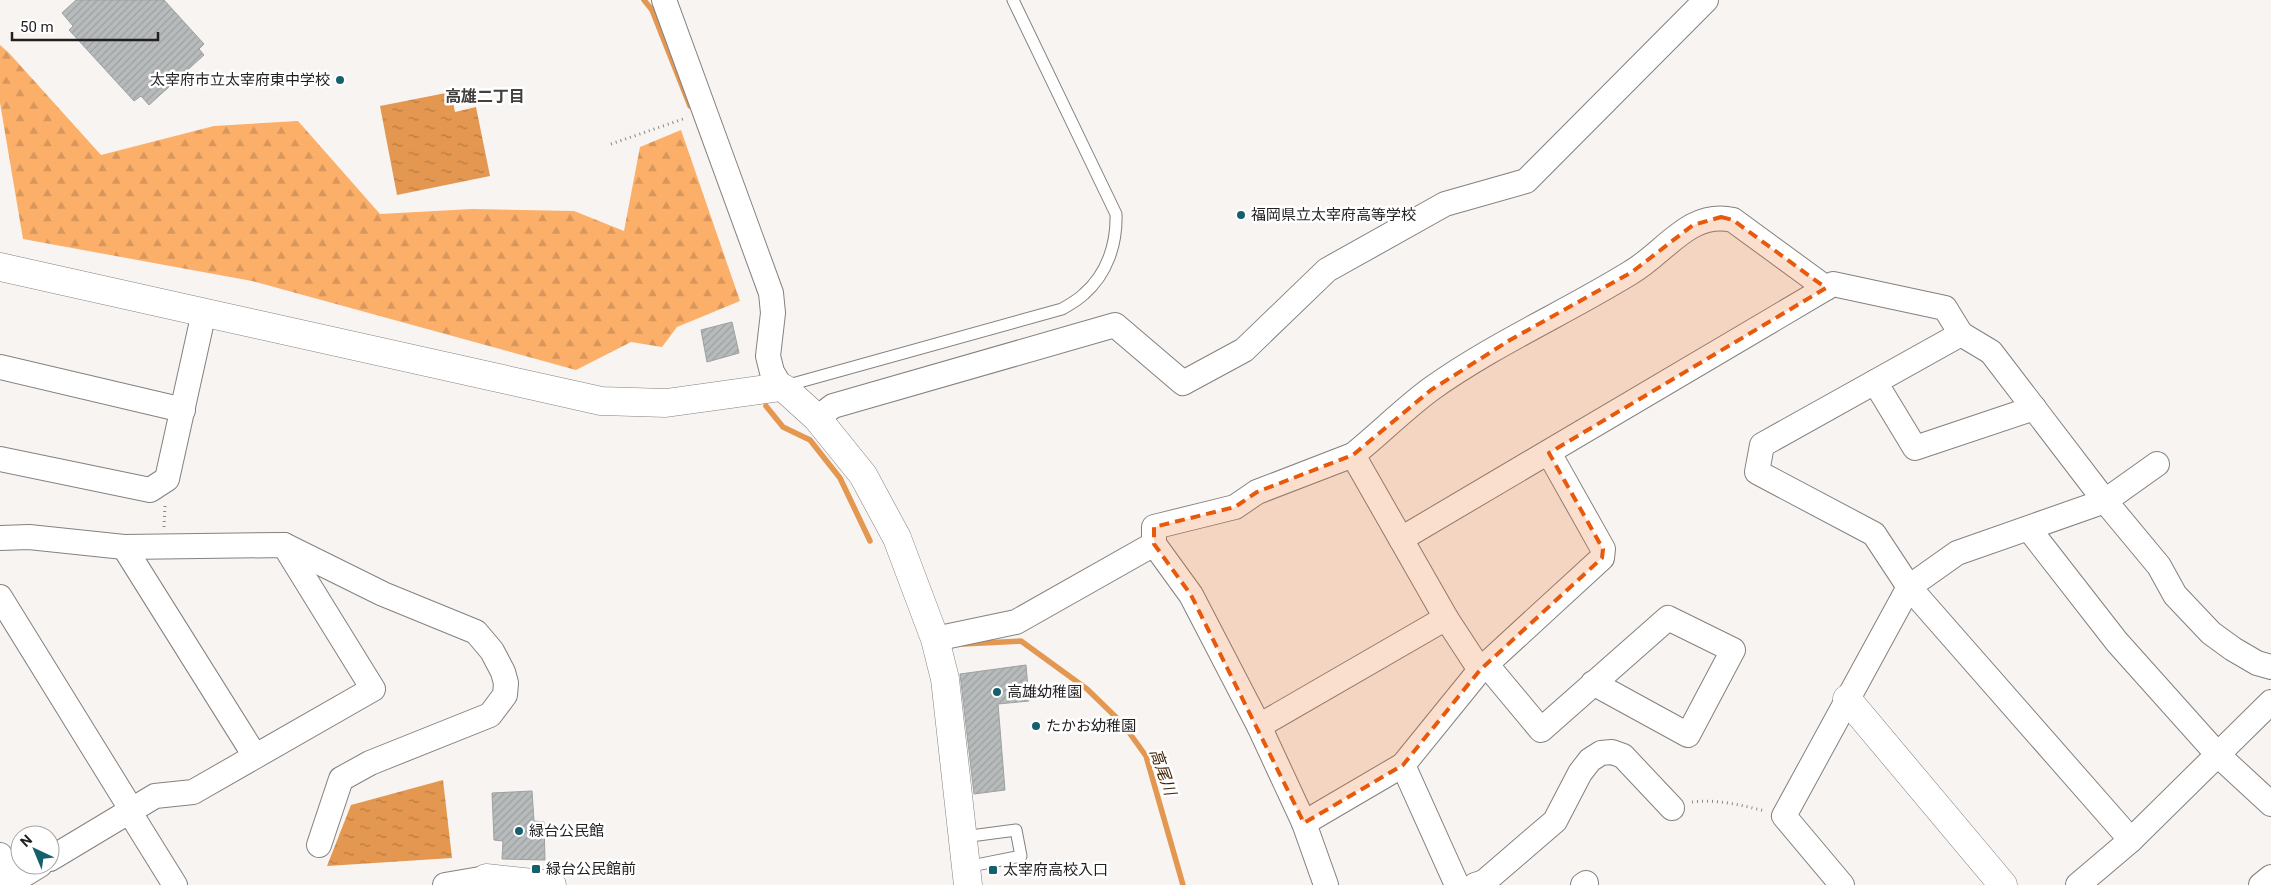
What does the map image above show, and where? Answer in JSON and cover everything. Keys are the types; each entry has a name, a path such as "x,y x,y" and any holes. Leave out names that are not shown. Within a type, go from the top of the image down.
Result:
{"street":[{"path":"664,0 771,293 773,313 768,356 772,372 781,387 793,395 817,418 863,475 897,538 935,639 945,679 967,876"},
{"path":"817,418 832,406 1115,325 1184,382 1244,350 1327,270 1445,204 1526,181 1706,0"},
{"path":"1326,885 1304,822 1259,726 1191,595 1154,544 1154,527 1235,507 1257,492 1353,455 1431,390 1510,340 1632,272 1693,225 1709,218 1721,217 1733,220 1826,288"},
{"path":"0,267 601,401 666,403 781,387"},
{"path":"1401,539 1832,284 1941,306 1948,310 1961,334 1991,352 2106,501 2159,566 2175,595 2205,627 2233,649 2257,663 2271,667"},
{"path":"0,459 150,490 167,479 204,312"},
{"path":"1961,334 1762,445 1757,472 1874,534 1909,587 2131,840"},
{"path":"0,367 183,410"},
{"path":"1875,382 1915,448 2034,408"},
{"path":"1304,822 1403,765 1483,667 1602,558 1603,549 1549,453"},
{"path":"1353,455 1446,618 1483,667 1541,730 1593,683 1668,618 1733,650 1688,735 1593,683"},
{"path":"1842,885 1784,816 1909,587 1957,553 2106,501 2157,464"},
{"path":"2029,529 2117,642 2219,756 2271,804"},
{"path":"0,538 30,537 124,547 284,545 383,594 476,632 492,651 503,672 506,683 504,695 490,715 370,763 342,779 319,845"},
{"path":"935,639 1016,622 1154,544"},
{"path":"60,853 155,796 193,792 373,689 284,545"},
{"path":"124,547 256,756"},
{"path":"0,597 175,885"},
{"path":"1259,726 1446,618"},
{"path":"1847,699 2003,885"},
{"path":"2078,885 2131,840 2219,756 2271,702"},
{"path":"1482,884 1555,821 1580,772 1590,760 1601,753 1612,752 1623,756 1672,808"},
{"path":"1403,765 1457,885"},
{"path":"0,855 11,883 24,875"},
{"path":"2262,885 2271,877"},
{"path":"445,885 487,881 552,885"}],"lane":[{"path":"781,387 1062,309 1084,295 1098,279 1115,243 1116,214 1013,0"},
{"path":"963,837 1016,830 1021,856 967,876"}],"path":[{"path":"611,144 706,111"},
{"path":"162,547 167,479"},
{"path":"1672,808 1709,800 1741,805 1784,816"}],"highlighted area":[{"path":"1721,217 1733,220 1826,288 1549,453 1603,549 1602,558 1480,670 1403,765 1304,823 1191,595 1154,544 1154,527 1235,507 1257,492 1353,455 1431,390 1510,340 1632,272 1693,225"}],"green space":[{"path":"0,45 101,155 214,126 298,121 380,214 472,209 574,211 624,231 640,147 681,130 740,301 677,327 662,347 631,342 576,370 252,281 23,239 0,103"}],"water":[{"path":"451,92 455,112 476,107 490,176 397,195 380,106"},
{"path":"443,780 452,858 327,866 351,805"}],"building":[{"path":"76,0 164,0 204,44 199,49 204,55 149,105 141,96 134,101 69,30 73,26 62,13"},
{"path":"732,322 739,353 707,362 701,330"},
{"path":"1026,665 1029,701 998,704 1005,790 974,794 960,674"},
{"name":"緑台公民館","path":"532,791 534,821 544,822 545,860 502,859 503,841 494,840 492,793"}],"waterway":[{"path":"644,0 652,10 690,106"},
{"path":"766,406 783,427 810,440 840,478 870,541"},
{"name":"高尾川","path":"963,644 1021,641 1087,689 1123,724 1146,756 1183,885"}],"place":[{"name":"太宰府市立太宰府東中学校","path":"340,80"},
{"name":"福岡県立太宰府高等学校","path":"1241,215"},
{"name":"高雄幼稚園","path":"997,692"},
{"name":"たかお幼稚園","path":"1036,726"},
{"name":"緑台公民館","path":"519,831"},
{"name":"緑台公民館前","path":"536,869"},
{"name":"太宰府高校入口","path":"993,870"}],"district":[{"name":"高雄二丁目","path":"485,96"}]}
